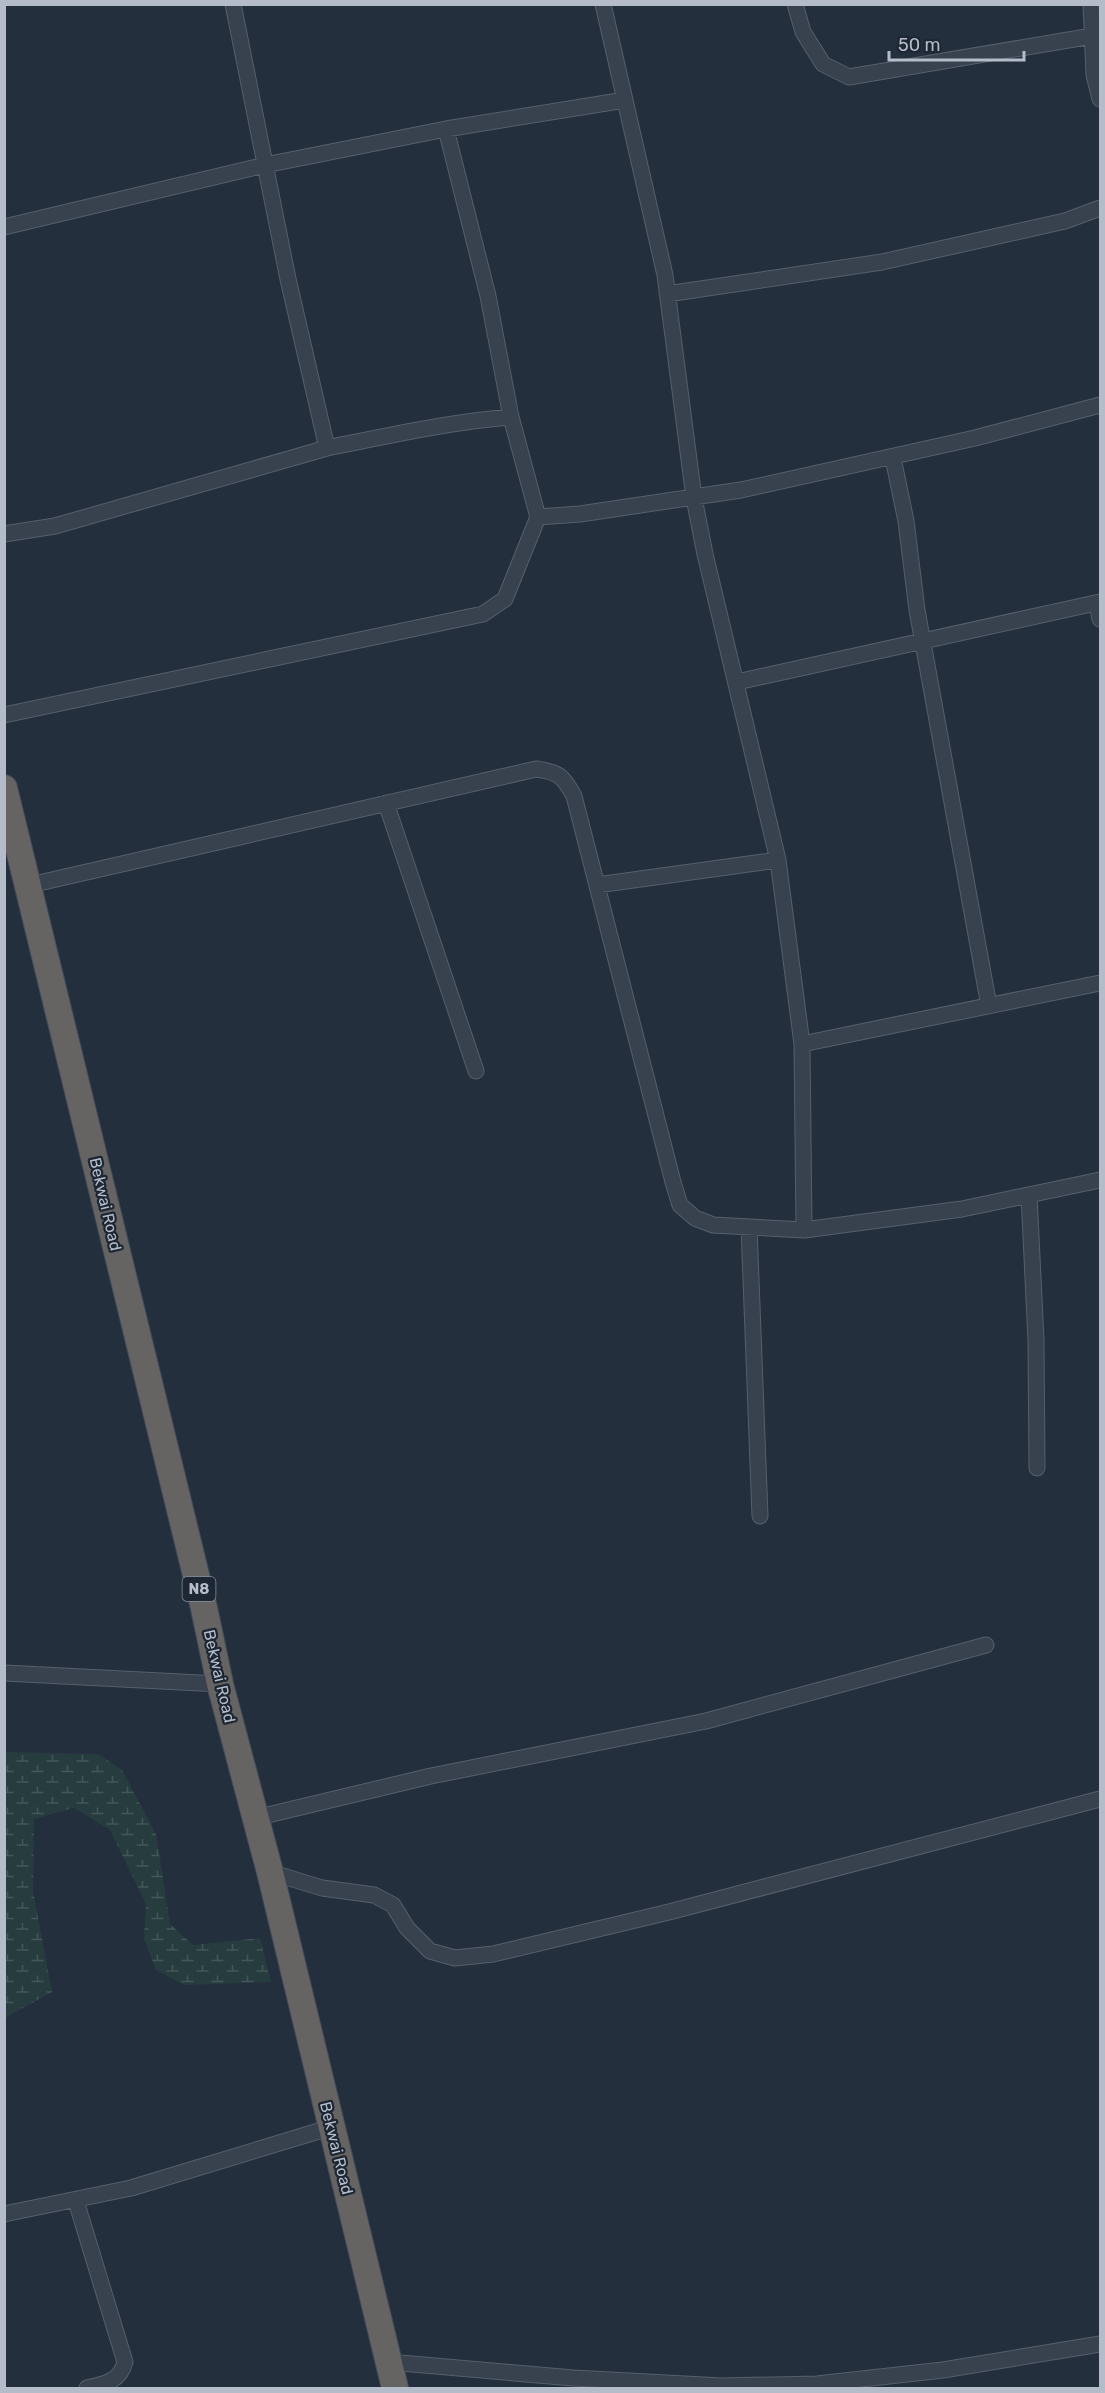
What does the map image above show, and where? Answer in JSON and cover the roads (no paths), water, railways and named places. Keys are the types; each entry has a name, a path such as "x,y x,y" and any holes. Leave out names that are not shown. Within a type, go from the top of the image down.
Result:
{"highway":[{"name":"Bekwai Road","path":"4,788 30,885 151,1397 204,1608 220,1684 270,1872 395,2388"}],"street":[{"path":"233,4 265,165 327,448"},
{"path":"603,4 667,294 694,498 705,554 778,860 802,1044 804,1230"},
{"path":"795,4 803,32 823,64 849,77 1092,36"},
{"path":"1091,4 1094,75 1101,99"},
{"path":"4,227 265,165 446,129 625,100"},
{"path":"4,715 483,614 506,599 538,517 511,417 488,296 446,129"},
{"path":"667,294 882,262 1065,221 1101,208"},
{"path":"538,517 694,498 893,458 1101,405"},
{"path":"4,534 56,526 327,448 376,437 511,417"},
{"path":"893,458 906,521 917,610 989,1006"},
{"path":"737,682 1099,602 1101,619"},
{"path":"30,885 536,769 555,771 566,782 574,796 680,1205 695,1218 713,1225 804,1230 962,1209 1101,1180"},
{"path":"386,803 476,1071"},
{"path":"597,885 778,860"},
{"path":"802,1044 1101,983"},
{"path":"1029,1195 1036,1340 1037,1468"},
{"path":"749,1227 760,1516"},
{"path":"255,1818 431,1776 706,1721 986,1645"},
{"path":"4,1673 220,1684"},
{"path":"270,1872 322,1888 374,1895 393,1905 407,1928 430,1951 455,1958 493,1954 669,1912 1101,1799"},
{"path":"4,2214 131,2188 332,2127"},
{"path":"76,2201 125,2362 123,2371 116,2379 87,2388"},
{"path":"388,2362 530,2381 723,2387 817,2384 920,2373 1101,2344"}]}
